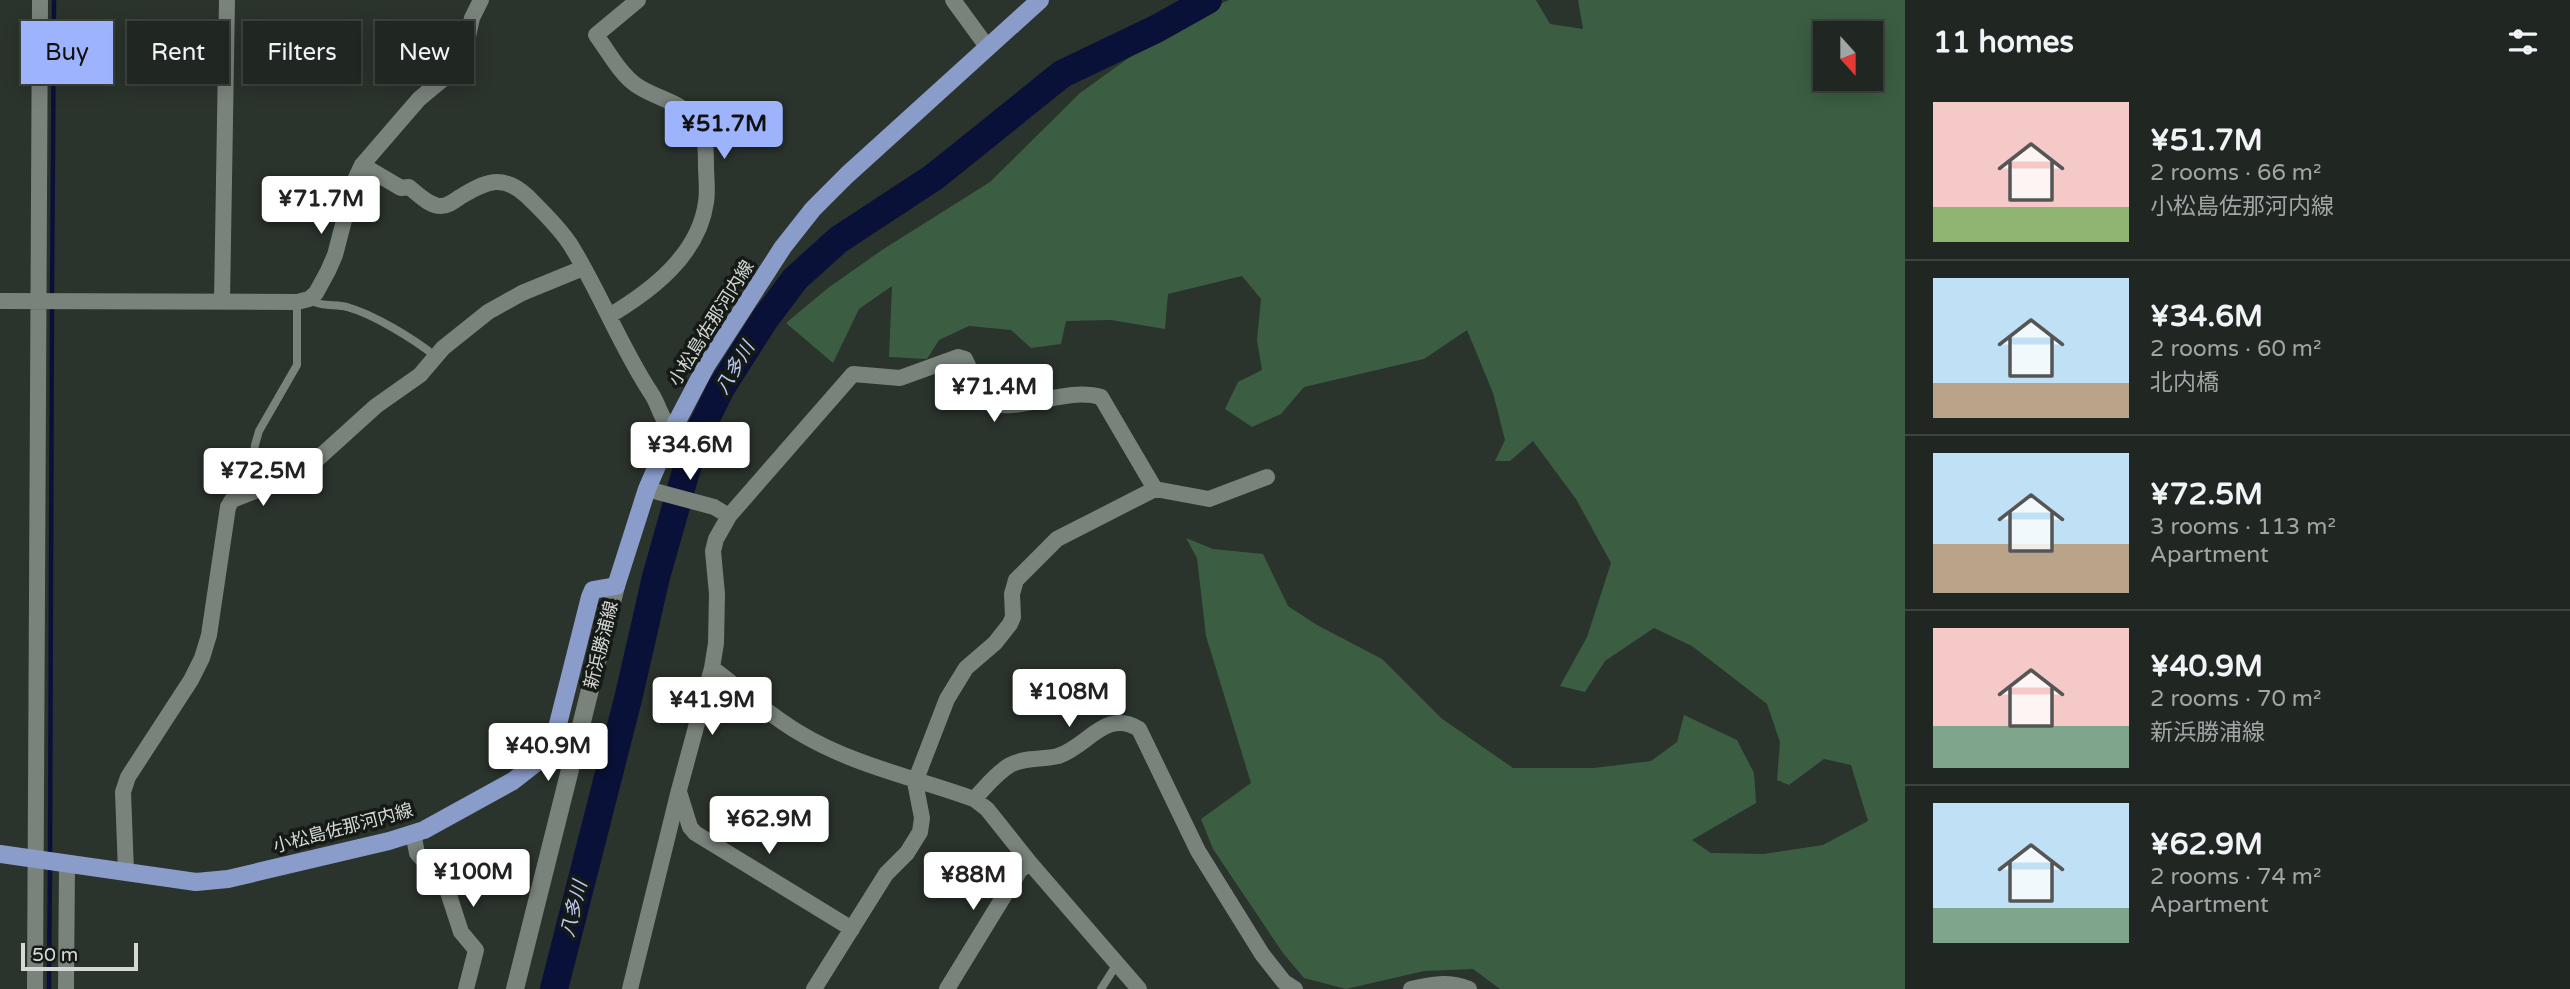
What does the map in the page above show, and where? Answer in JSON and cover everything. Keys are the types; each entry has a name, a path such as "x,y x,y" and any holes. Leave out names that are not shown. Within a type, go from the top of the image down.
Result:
{"main road":[{"name":"小松島佐那河内線","path":"0,854 196,882 228,879 389,841 424,830 513,781 545,756 556,732 593,590 616,586 673,429 706,366 783,247 813,209 847,175 1040,0"},
{"name":"新浜勝浦線","path":"515,989 616,586"}],"street":[{"path":"40,0 47,301 50,862 66,989"},
{"path":"222,301 227,0"},
{"path":"0,301 303,300 316,293 335,255 354,182 362,165 419,99 454,69 464,55 472,18 481,0"},
{"path":"609,316 643,295 667,274 700,227 706,202 705,140 700,126 691,114 679,106 636,85 596,36 638,0"},
{"path":"953,0 988,48"},
{"path":"362,165 401,188 409,187 429,203 440,206 450,204 479,185 494,181 507,184 523,193 569,242 634,368 655,399 664,422 673,429"},
{"path":"126,872 123,792 128,777 191,680 202,658 228,507 232,500 302,473 376,406 420,375 443,348 488,312 531,289 583,268"},
{"path":"630,989 712,668 716,643 717,594 713,551 716,538 729,516 853,374 900,378 958,357 965,359 984,401 994,405 1018,404 1069,394 1089,393 1101,397 1155,489"},
{"path":"814,989 886,874 907,853 920,832 922,818 915,782 947,699 958,679 966,668 995,643 1010,624 1016,580 1056,539 1155,489 1209,499 1267,477"},
{"path":"652,490 714,507 729,516"},
{"path":"712,668 798,732 830,748 915,782 974,799 987,809 1139,989"},
{"path":"974,799 1006,767 1018,761 1056,756 1071,750 1102,728 1128,722 1139,729 1198,851 1262,954 1284,982 1295,989"},
{"path":"679,790 695,833 852,929"},
{"path":"413,833 417,853 446,886 461,932 476,950 466,989"},
{"path":"35,989 50,862"},
{"path":"947,989 1020,870 1030,863"},
{"path":"1411,989 1436,983 1455,984 1469,989"}],"lane":[{"path":"248,493 255,445 260,431 297,365 303,300 346,307 370,316 435,356"},
{"path":"1101,989 1117,964"}],"green space":[{"path":"1229,0 1536,0 1550,24 1583,29 1578,0 1905,0 1905,989 1500,989 1473,969 1424,971 1346,989 1304,978 1283,953 1213,849 1201,819 1251,783 1206,636 1197,558 1186,538 1213,549 1263,554 1288,606 1317,625 1382,659 1441,718 1513,768 1594,768 1651,761 1677,742 1684,715 1737,740 1754,773 1756,803 1692,840 1711,853 1764,854 1823,845 1868,821 1851,765 1824,759 1789,785 1777,780 1780,742 1767,704 1692,646 1654,628 1605,661 1585,692 1560,686 1587,637 1611,563 1576,499 1533,441 1510,461 1495,461 1505,440 1493,393 1467,330 1424,359 1304,387 1281,414 1252,427 1225,409 1238,382 1262,370 1257,340 1261,299 1242,276 1168,294 1165,329 1111,320 1066,321 1061,344 1031,348 1011,330 969,326 939,340 927,359 889,357 892,286 859,309 833,363 786,323 828,288 882,250 990,182 1080,93 1180,21"}],"waterway":[{"path":"52,297 54,0"},
{"name":"八多川","path":"554,989 629,695 656,577 694,443 721,388 765,319 795,279 838,240 934,177 1062,74 1156,29 1208,0"},
{"path":"50,857 52,305"},
{"path":"49,989 50,865"}]}
